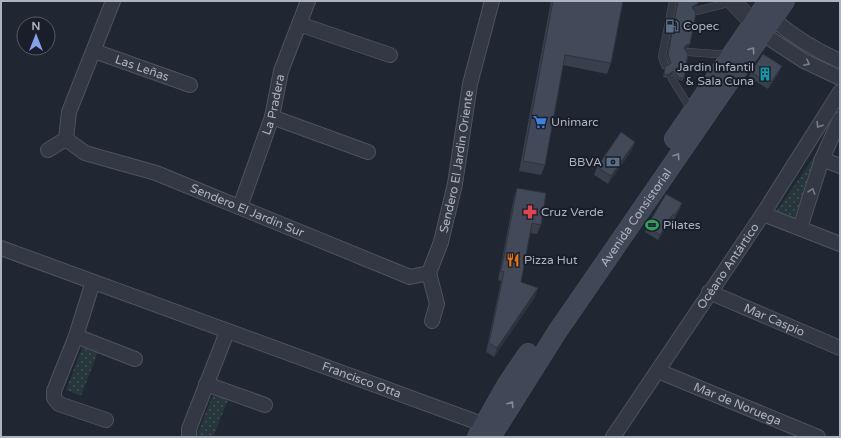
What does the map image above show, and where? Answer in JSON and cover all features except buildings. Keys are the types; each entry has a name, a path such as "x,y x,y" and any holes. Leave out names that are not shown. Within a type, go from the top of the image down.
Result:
{"main road":[{"name":"Avenida Consistorial","path":"487,432 515,372 730,55 763,14 785,1"},
{"name":"Avenida Consistorial","path":"487,432 557,332 763,14"}],"street":[{"path":"48,150 66,139 69,112 113,1"},
{"name":"La Pradera","path":"240,207 272,117 281,71 308,1"},
{"name":"Sendero El Jardin Oriente","path":"429,273 441,242 455,184 470,84 492,1"},
{"path":"732,1 763,14 797,39 840,61"},
{"path":"763,14 804,61 840,78"},
{"path":"299,24 390,55"},
{"name":"Las Leñas","path":"94,51 190,85"},
{"name":"Océano Antártico","path":"613,437 709,292 763,214 840,92"},
{"path":"272,117 368,152"},
{"path":"800,228 822,159 840,120"},
{"name":"Sendero El Jardin Sur","path":"66,139 85,153 156,173 410,277 429,273"},
{"path":"822,159 840,166"},
{"path":"763,214 840,244"},
{"name":"Francisco Otta","path":"1,248 227,332 487,432"},
{"path":"429,273 438,304 432,321"},
{"path":"91,282 91,288 76,336 54,391 54,398 60,404 106,420"},
{"name":"Mar Caspio","path":"709,292 840,348"},
{"path":"189,437 189,429 227,332"},
{"path":"76,336 135,359"},
{"name":"Mar de Noruega","path":"658,371 818,437"},
{"path":"206,384 265,404"}],"lane":[{"path":"665,65 662,56 665,51 672,17 673,1"},
{"path":"696,11 732,1"},
{"path":"688,52 730,55"},
{"path":"672,79 692,111"}],"shaded area":[{"path":"823,144 794,218 776,212"},
{"path":"83,346 98,352 81,396 66,390"},
{"path":"213,395 228,400 213,437 196,437"}],"place":[{"name":"Copec","path":"672,26"},
{"name":"Jardin Infantil & Sala Cuna","path":"765,74"},
{"name":"Unimarc","path":"540,122"},
{"name":"BBVA","path":"613,162"},
{"name":"Cruz Verde","path":"530,212"},
{"name":"Pilates","path":"652,225"},
{"name":"Pizza Hut","path":"513,260"}]}
